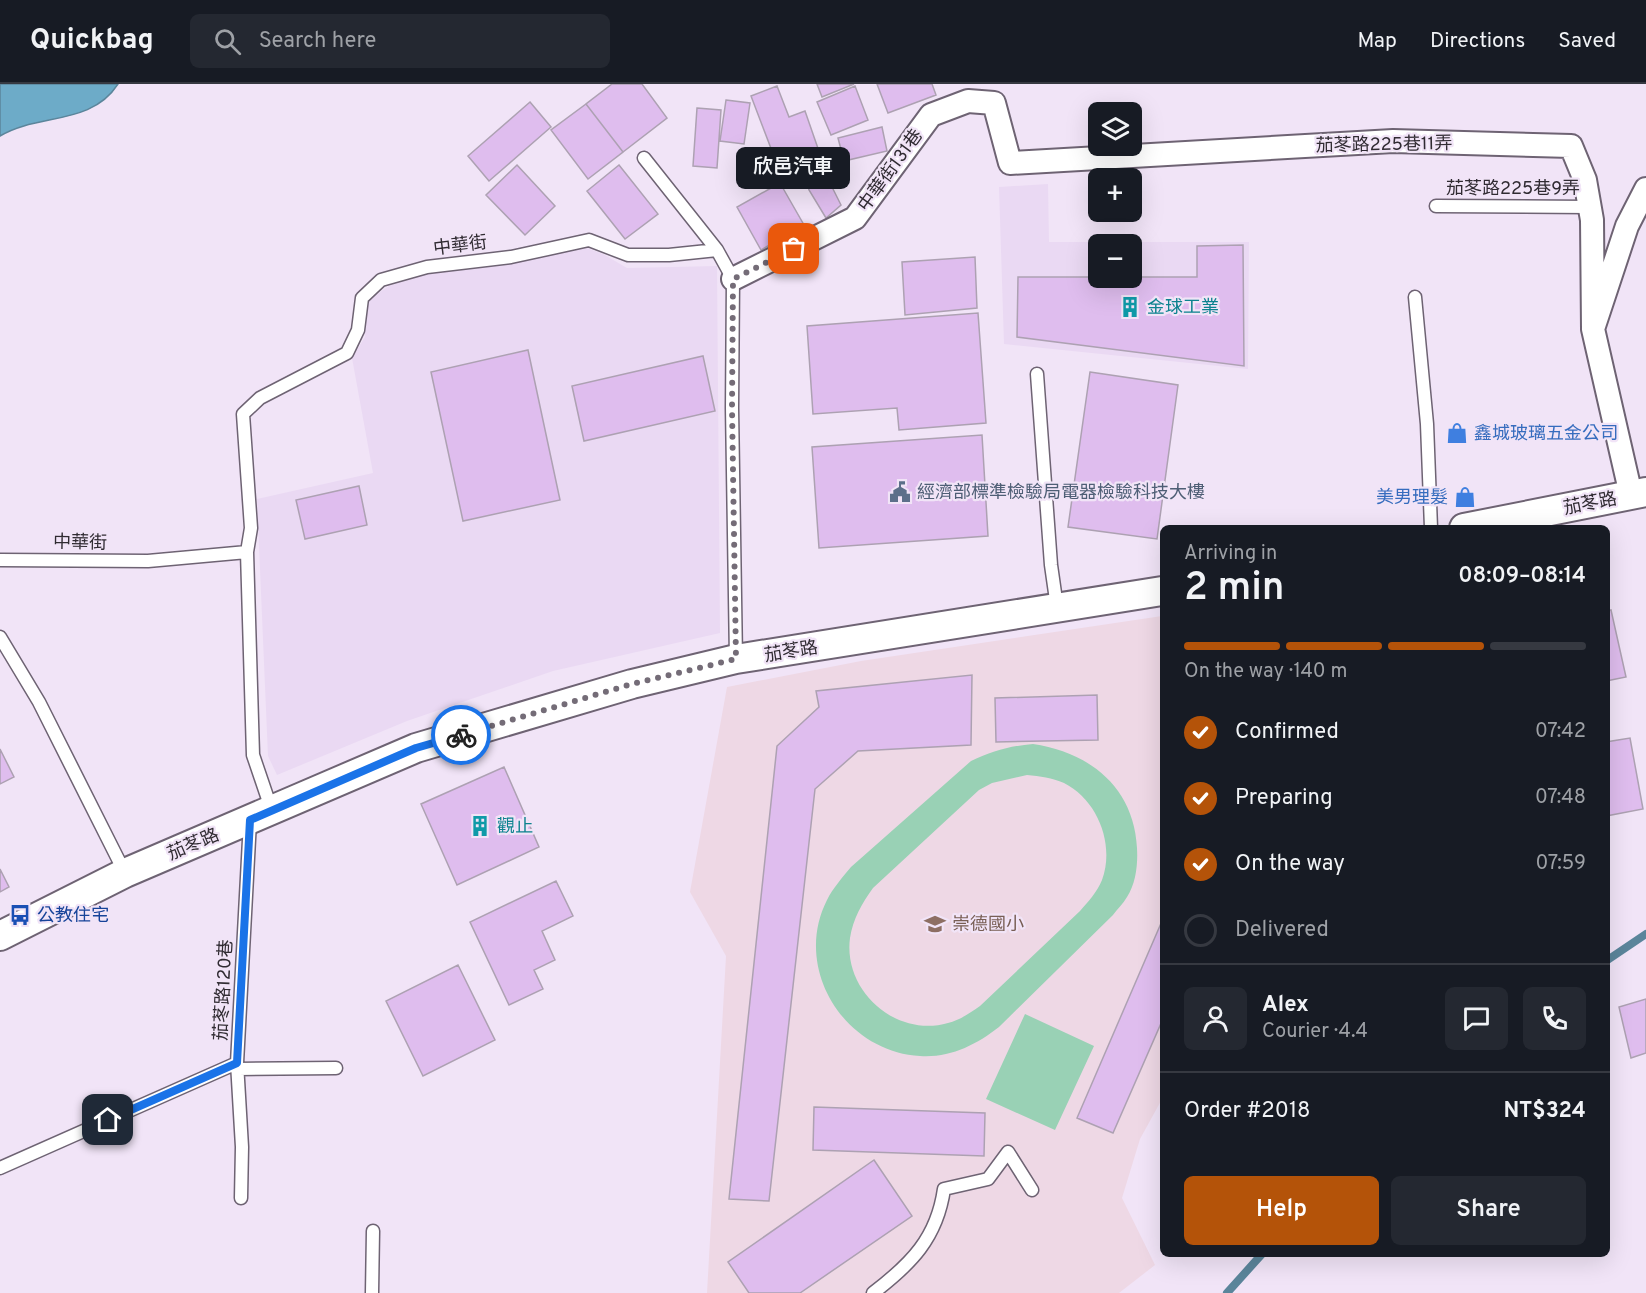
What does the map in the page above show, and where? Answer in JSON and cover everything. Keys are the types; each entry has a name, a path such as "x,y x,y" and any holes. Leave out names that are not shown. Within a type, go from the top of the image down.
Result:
{"street":[{"name":"中華街131巷","path":"733,279 855,218 931,115 968,101 994,103 1010,163"},
{"name":"茄苳路225巷11弄","path":"1010,163 1393,141 1571,146 1585,180 1592,220 1593,329 1639,493"},
{"path":"1593,329 1627,226 1646,189"},
{"name":"茄苳路","path":"1479,525 1639,493"},
{"name":"茄苳路","path":"0,936 125,873 416,748 632,684 736,659 1160,591"}],"lane":[{"path":"644,158 717,250 733,279 732,455 736,659"},
{"name":"茄苳路225巷9弄","path":"1436,206 1590,207"},
{"name":"中華街","path":"0,560 148,561 247,552 251,528 243,414 260,398 347,353 358,330 362,298 381,280 428,267 511,257 589,240 628,255 669,255 717,250"},
{"path":"1415,297 1427,424 1431,525"},
{"path":"1037,374 1051,565 1057,609"},
{"path":"247,552 253,755 261,815"},
{"path":"0,637 39,702 125,873"},
{"name":"茄苳路120巷","path":"241,1198 242,1147 238,1066 261,815"},
{"path":"0,1168 238,1066 336,1068"},
{"path":"873,1293 920,1252 941,1211 944,1189 988,1179 1008,1152 1032,1190"},
{"path":"372,1293 373,1231"}],"shaded area":[{"name":"金球工業","path":"1048,184 1049,242 1088,242 1088,288 1142,288 1142,242 1249,242 1248,369 1004,344 999,187"},
{"path":"584,247 603,254 627,268 717,266 720,633 553,671 407,721 277,775 268,756 257,499 373,473 352,358 365,337 367,301 389,286 427,274 507,265"},
{"name":"崇德國小","path":"1160,616 1160,1103 1140,1139 1122,1198 1155,1265 1119,1293 707,1293 726,956 690,892 727,687 861,661"}],"green space":[{"path":"1033,744 1053,748 1072,755 1090,764 1118,790 1134,826 1137,848 1136,873 1130,892 1113,915 999,1027 981,1039 962,1049 931,1056 893,1051 869,1040 848,1023 832,1002 821,979 816,953 818,926 827,900 851,867 971,761 986,754","holes":["1027,775 1064,783 1086,800 1094,812 1105,838 1106,852 1102,880 1098,889 1080,911 969,1014 952,1022 929,1026 910,1024 892,1017 864,992 855,976 850,957 850,938 853,924 862,905 873,888 979,790 992,783"]},
{"path":"1025,1014 1094,1046 1055,1130 986,1099"}],"water":[{"path":"0,84 118,84 94,107 79,113 31,124 0,136"}],"building":[{"path":"612,84 642,84 667,118 623,152 586,104"},
{"path":"817,84 854,84 822,97"},
{"path":"877,84 932,84 936,95 888,113"},
{"path":"777,86 789,117 805,111 830,183 841,205 826,218 809,190 801,165 780,172 751,96"},
{"path":"855,86 868,120 831,135 817,102"},
{"path":"726,100 750,103 744,144 720,141"},
{"path":"530,102 551,127 489,181 468,156"},
{"path":"586,104 623,152 588,179 551,130"},
{"path":"697,108 721,110 717,168 693,166"},
{"path":"882,127 887,151 844,161 838,138"},
{"path":"517,165 555,206 525,235 486,195"},
{"path":"619,165 658,214 625,239 587,191"},
{"path":"780,183 804,225 761,250 737,207"},
{"name":"金球工業","path":"1243,245 1244,366 1017,337 1018,277 1088,277 1088,288 1142,288 1142,277 1197,277 1197,246"},
{"path":"975,257 977,308 905,315 902,262"},
{"path":"978,313 986,423 899,430 897,408 813,414 807,326"},
{"path":"528,350 560,500 463,521 431,372"},
{"path":"703,356 715,411 584,441 572,386"},
{"path":"1090,372 1178,385 1157,539 1068,527"},
{"name":"經濟部標準檢驗局電器檢驗科技大樓","path":"982,435 988,536 819,548 812,447"},
{"path":"359,486 367,525 305,539 296,500"},
{"path":"1610,610 1626,677 1610,680"},
{"path":"972,675 971,745 858,751 815,789 769,1201 729,1199 777,746 819,707 816,691"},
{"path":"1097,695 1098,740 996,742 995,698"},
{"path":"1630,738 1643,809 1610,815 1610,741"},
{"path":"0,749 14,777 0,784"},
{"name":"觀止","path":"504,767 539,847 457,885 421,804"},
{"path":"0,869 9,887 0,892"},
{"name":"觀止","path":"556,881 573,916 542,931 555,960 534,970 543,989 509,1005 470,922"},
{"path":"1160,926 1160,1026 1113,1133 1077,1118"},
{"path":"458,965 495,1040 423,1076 386,1001"},
{"path":"1646,999 1646,1053 1631,1058 1619,1007"},
{"path":"814,1107 985,1113 984,1156 813,1150"},
{"path":"874,1160 912,1216 800,1293 749,1293 728,1262"}],"waterway":[{"path":"1610,958 1646,934"},
{"path":"1227,1293 1259,1257"}],"way so far":[{"path":"461,735 632,684 736,659 733,560 733,279 794,249"}],"place":[{"name":"欣邑汽車","path":"794,249"},
{"name":"金球工業","path":"1130,307"},
{"name":"鑫城玻璃五金公司","path":"1457,433"},
{"name":"經濟部標準檢驗局電器檢驗科技大樓","path":"900,492"},
{"name":"美男理髮","path":"1465,497"},
{"name":"觀止","path":"480,826"},
{"name":"公教住宅","path":"20,915"},
{"name":"崇德國小","path":"935,924"}],"route":[{"path":"108,1120 237,1063 250,820 416,748 461,735"}]}
